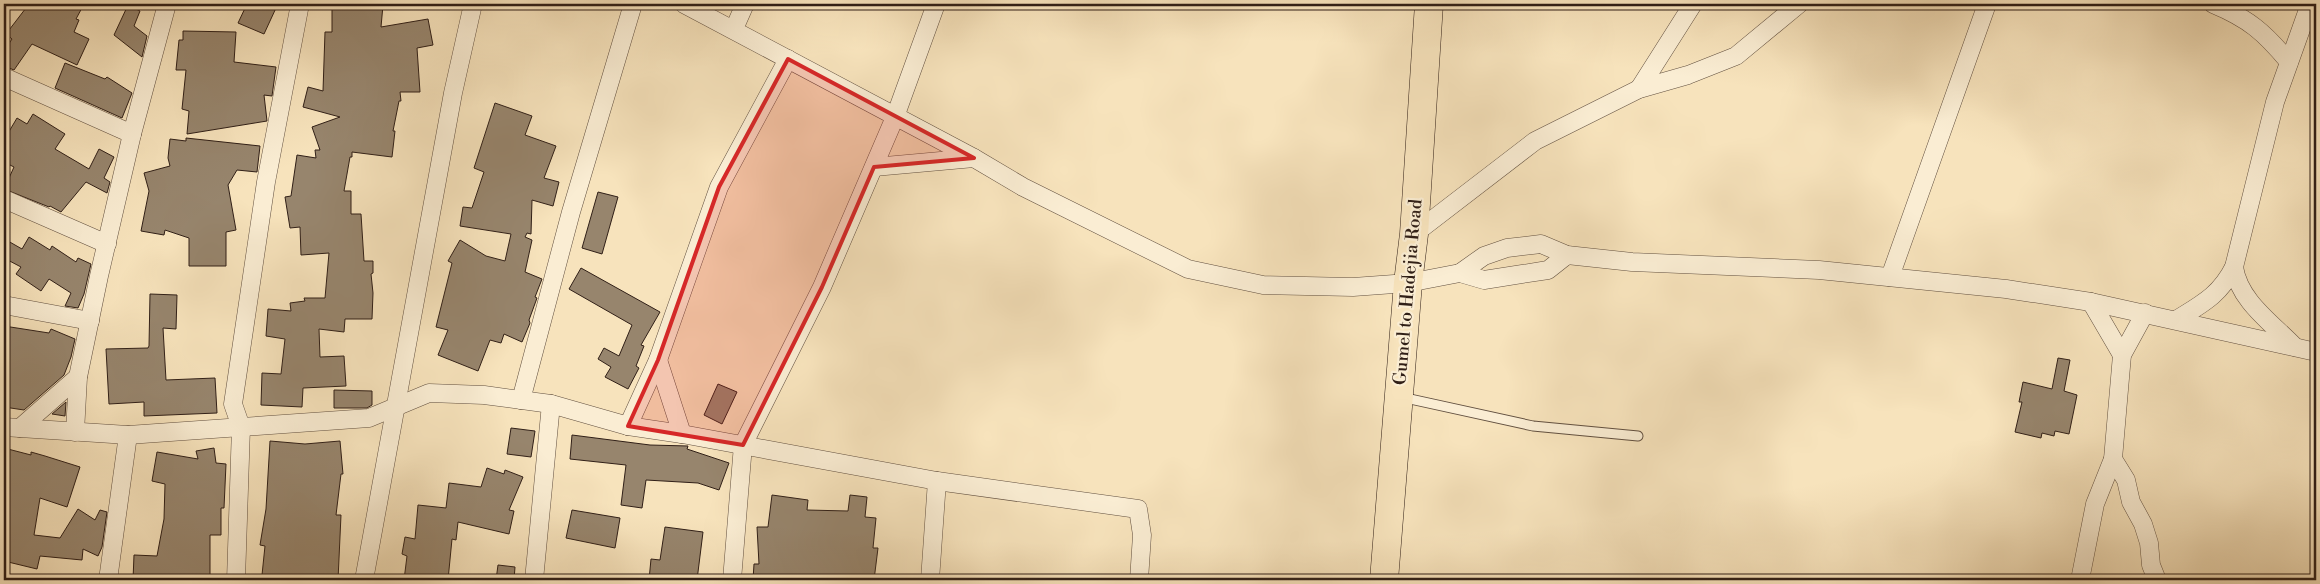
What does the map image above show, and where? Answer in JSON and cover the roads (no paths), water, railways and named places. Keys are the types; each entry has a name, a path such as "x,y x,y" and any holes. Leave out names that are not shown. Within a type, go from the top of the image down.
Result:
{"main road":[{"name":"Gumel to Hadejia Road","path":"1384,580 1408,283 1414,234 1429,4"}],"street":[{"path":"236,580 241,427 233,404 266,182 300,4"},
{"path":"364,580 453,93 473,4"},
{"path":"521,400 571,212 633,4"},
{"path":"684,4 974,158 1023,187 1188,269 1262,285 1353,287 1408,283 1460,273 1484,256 1506,248 1541,244 1567,255 1632,262 1818,270 2006,289 2091,302 2316,352"},
{"path":"734,29 745,4"},
{"path":"732,580 743,445 822,287 895,117 936,4"},
{"path":"1639,89 1692,4"},
{"path":"1414,234 1535,141 1639,89 1688,75 1736,56 1799,4"},
{"path":"1890,277 1987,4"},
{"path":"2213,4 2248,21 2269,38 2289,62"},
{"path":"2176,320 2214,296 2227,282 2234,266 2274,102 2310,4"},
{"path":"75,432 78,377 163,5"},
{"path":"628,426 658,360 719,186 788,59"},
{"path":"4,77 132,134"},
{"path":"874,167 974,158"},
{"path":"4,199 107,244"},
{"path":"1460,273 1484,280 1548,270 1567,255"},
{"path":"2234,266 2236,281 2249,302 2295,347"},
{"path":"2091,302 2122,355"},
{"path":"4,304 90,321"},
{"path":"2080,580 2095,504 2114,459 2122,355 2145,313"},
{"path":"658,360 682,434"},
{"path":"12,428 78,377"},
{"path":"12,428 128,435 369,418 429,393 484,395 551,404 628,426 682,434 937,481 1138,509 1142,535 1139,580"},
{"path":"534,580 551,404"},
{"path":"108,580 128,435"},
{"path":"2114,459 2126,480 2131,502 2143,524 2149,543 2150,565 2157,580"},
{"path":"930,580 937,481"}],"lane":[{"path":"1399,397 1533,426 1638,436"}]}
